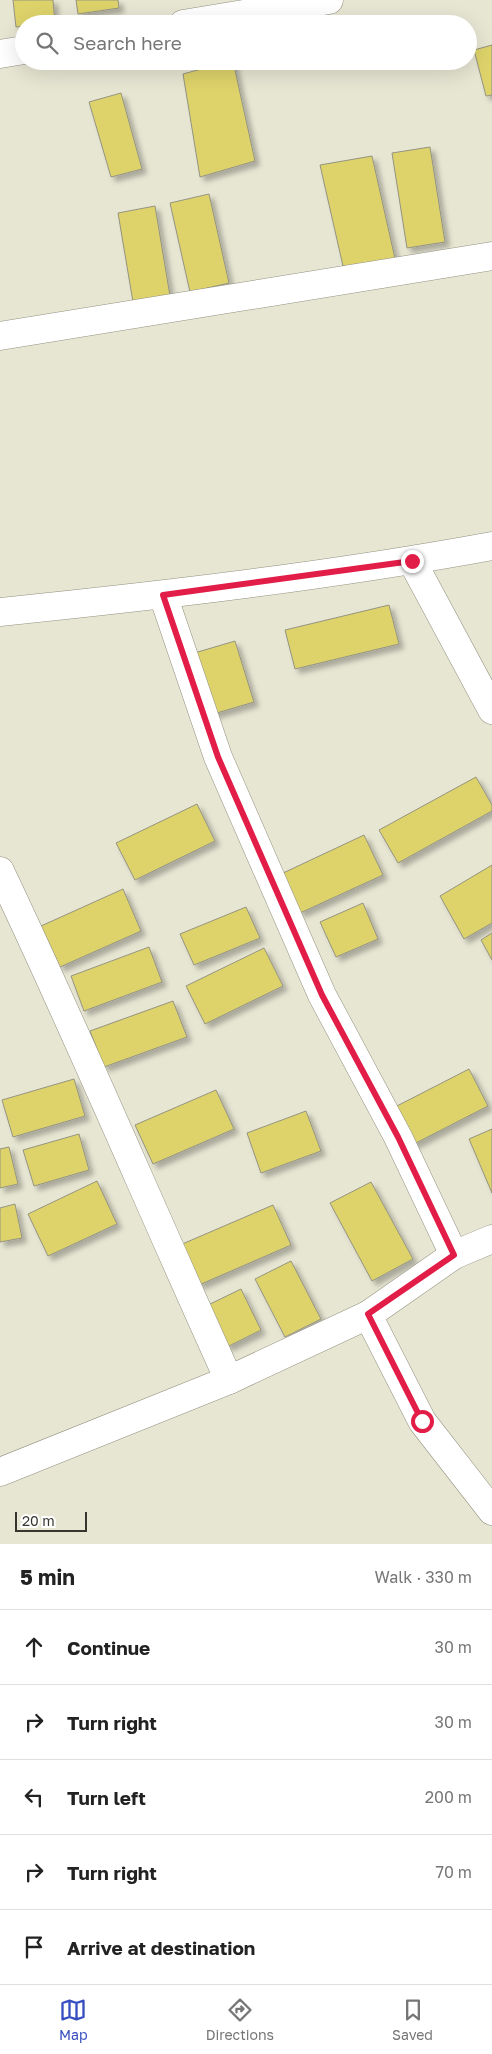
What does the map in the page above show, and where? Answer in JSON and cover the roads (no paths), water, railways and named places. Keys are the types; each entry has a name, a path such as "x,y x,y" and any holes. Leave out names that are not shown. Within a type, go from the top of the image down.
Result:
{"street":[{"path":"238,15 329,0"},
{"path":"0,54 15,52"},
{"path":"0,336 492,256"},
{"path":"0,612 163,595 412,561 492,546"},
{"path":"412,561 492,710"},
{"path":"163,595 218,757 322,995 398,1137 454,1255"},
{"path":"0,871 51,979 145,1196 229,1380"},
{"path":"0,1472 229,1380 368,1314 454,1255 492,1239"},
{"path":"368,1314 422,1421 492,1511"}]}
